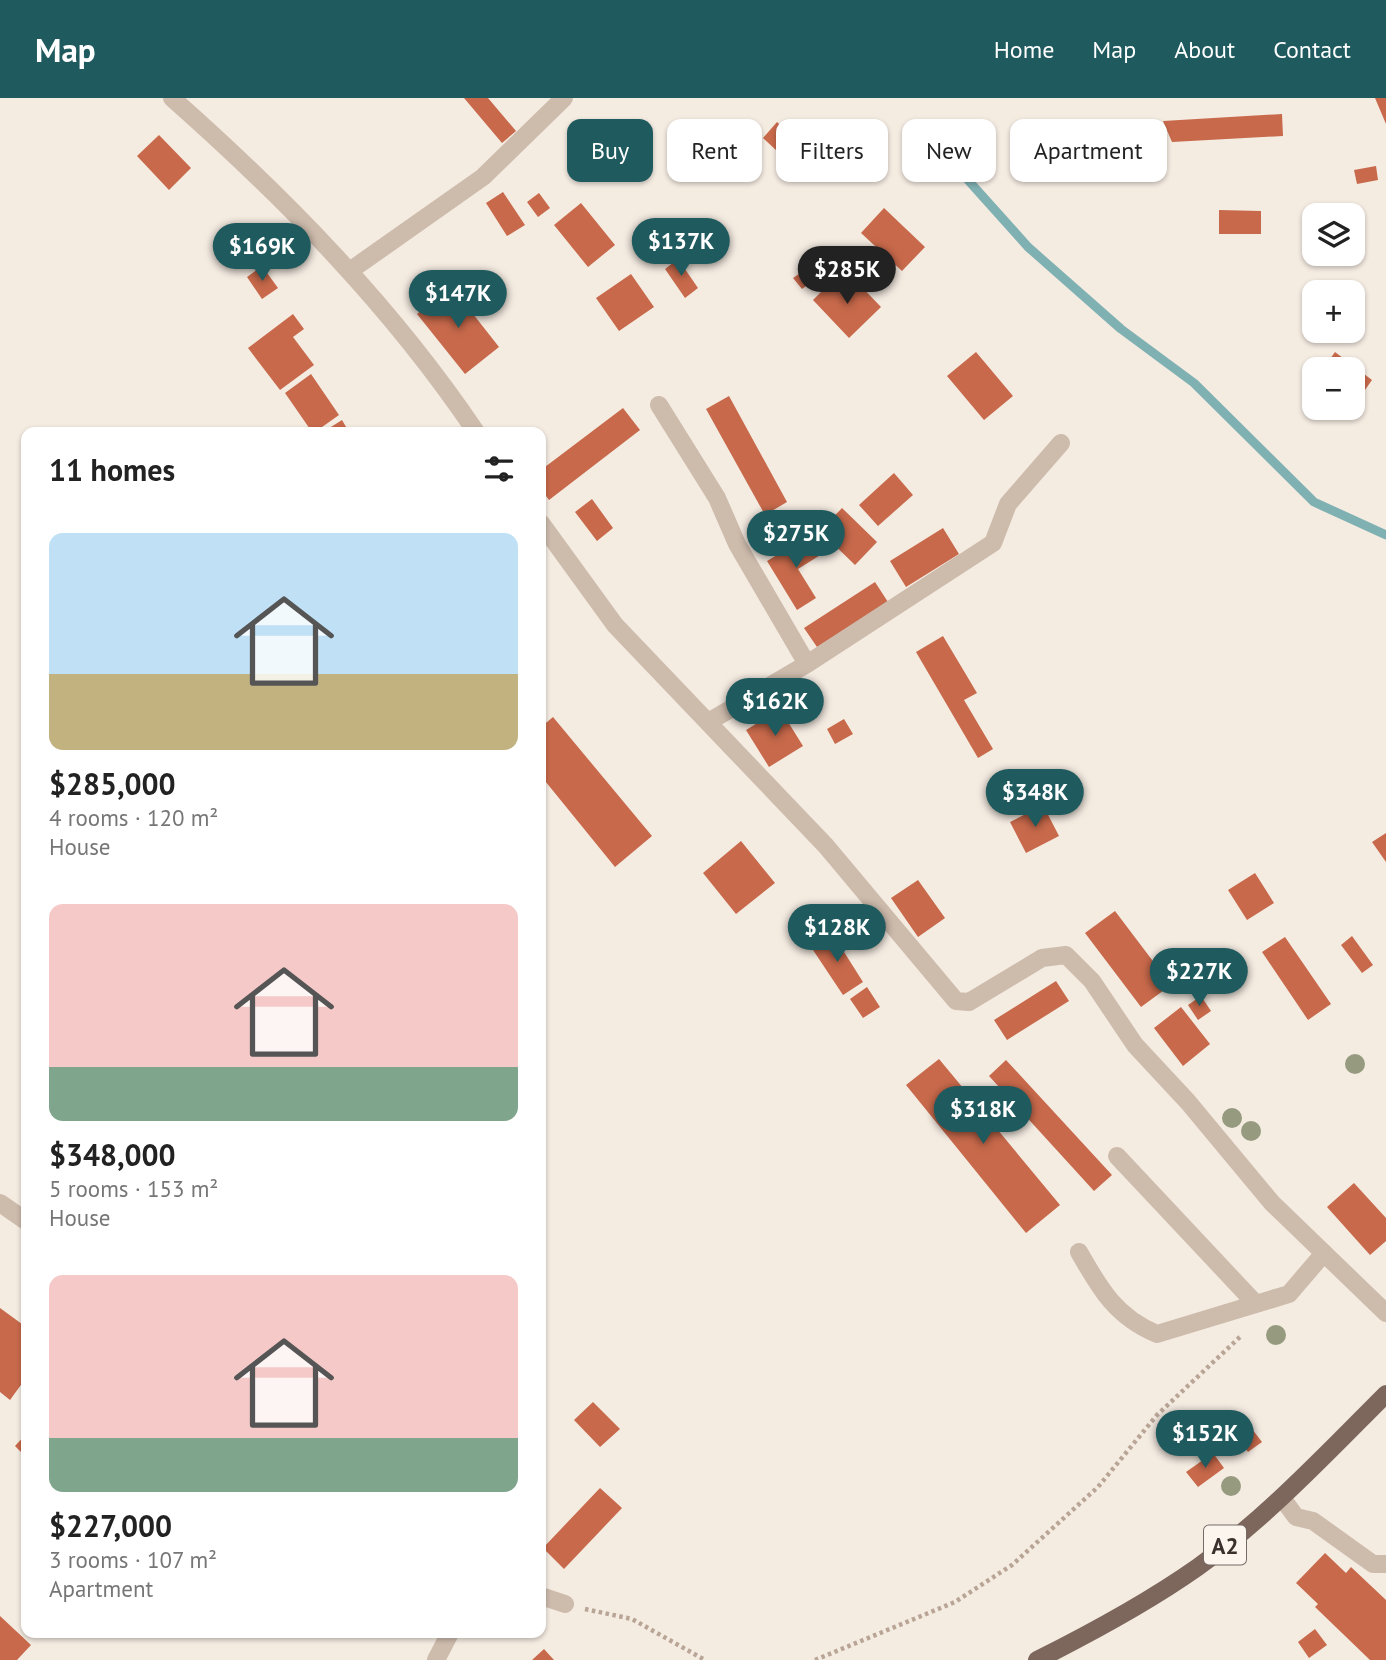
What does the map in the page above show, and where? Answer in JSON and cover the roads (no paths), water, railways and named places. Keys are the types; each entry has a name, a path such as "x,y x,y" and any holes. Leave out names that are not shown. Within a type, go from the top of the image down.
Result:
{"main road":[{"name":"A2","path":"1037,1660 1108,1625 1198,1566 1282,1498 1386,1394"}],"street":[{"path":"172,98 240,158 351,270 439,377 473,427"},
{"path":"351,270 484,177 564,98"},
{"path":"659,405 717,498 737,544 807,664"},
{"path":"710,721 807,664 993,543 1008,505 1061,443"},
{"path":"546,530 615,625 827,846 956,1001 969,1002 1042,958 1066,956 1091,981 1135,1045 1188,1102 1272,1203 1386,1313"},
{"path":"1117,1156 1255,1303"},
{"path":"0,1203 21,1218"},
{"path":"1079,1252 1102,1293 1136,1325 1157,1334 1214,1319 1255,1303 1289,1294 1324,1253"},
{"path":"1282,1498 1296,1517 1313,1521 1373,1564 1386,1564"},
{"path":"546,1598 565,1604"},
{"path":"436,1660 447,1638"}],"waterway":[{"path":"970,182 1028,247 1121,329 1194,383 1314,502 1386,535"}]}
